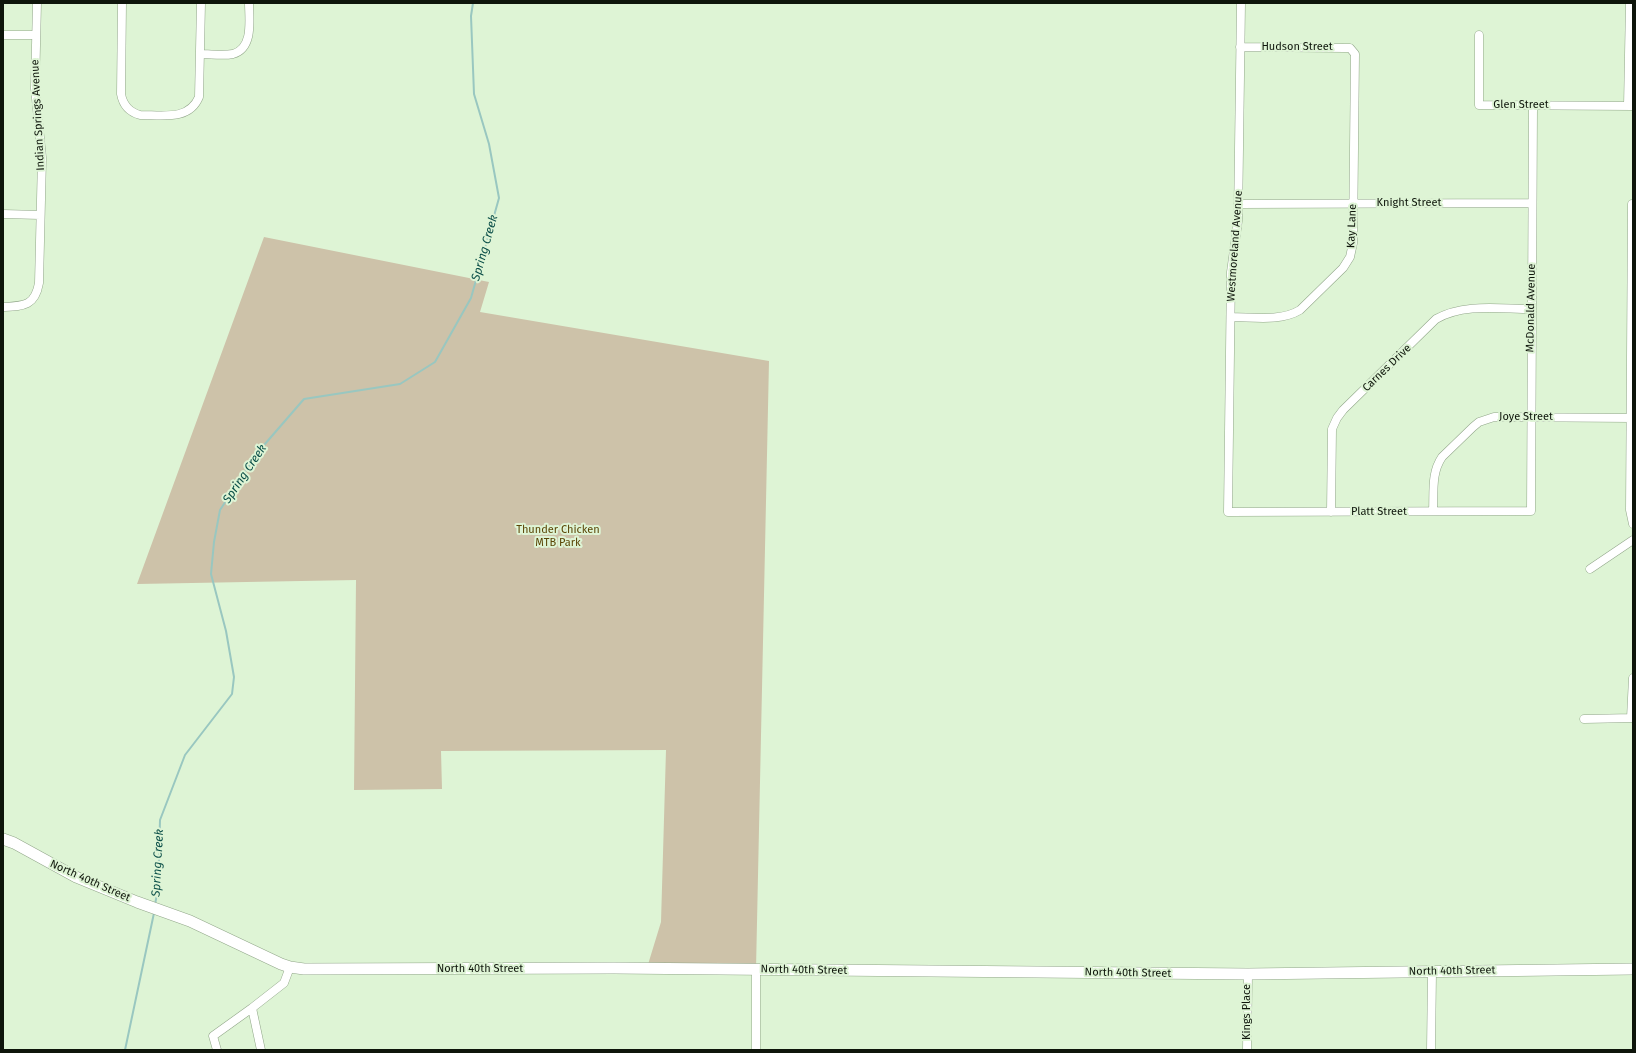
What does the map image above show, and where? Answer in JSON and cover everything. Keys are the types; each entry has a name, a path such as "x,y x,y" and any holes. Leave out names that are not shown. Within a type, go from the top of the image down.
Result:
{"street":[{"name":"Indian Springs Avenue","path":"3,307 22,306 28,304 34,299 39,283 42,158 35,88 35,35 37,3"},
{"path":"122,3 121,94 126,106 135,114 140,115 179,115 193,108 199,97 201,3"},
{"path":"200,54 232,54 242,48 248,37 249,3"},
{"name":"Westmoreland Avenue","path":"1228,512 1231,272 1238,221 1241,3"},
{"path":"1630,3 1631,106"},
{"path":"3,35 35,35"},
{"name":"Glen Street","path":"1479,35 1479,105 1631,106"},
{"name":"Hudson Street","path":"1240,47 1345,48 1353,51"},
{"name":"Kay Lane","path":"1231,318 1282,317 1292,315 1300,310 1343,268 1350,257 1353,243 1356,58 1353,51"},
{"name":"McDonald Avenue","path":"1531,511 1530,417 1533,106"},
{"name":"Knight Street","path":"1238,204 1532,203"},
{"path":"1632,204 1630,510 1633,524"},
{"path":"3,214 40,215"},
{"name":"Carnes Drive","path":"1331,512 1332,428 1336,418 1436,319 1446,314 1466,309 1531,309"},
{"name":"Joye Street","path":"1433,511 1434,477 1438,463 1442,457 1479,422 1494,417 1631,418"},
{"name":"Platt Street","path":"1228,512 1531,511"},
{"path":"1590,569 1633,540"},
{"path":"1584,719 1632,718 1633,678"},
{"name":"North 40th Street","path":"3,840 14,843 60,870 137,902 190,921 267,958 290,967 314,970 756,969 1248,974 1633,969"},
{"path":"217,1050 213,1036 284,983 290,967"},
{"path":"756,969 756,1050"},
{"path":"1431,1050 1432,972"},
{"name":"Kings Place","path":"1247,1050 1248,974"},
{"path":"252,1008 261,1050"}],"green space":[{"name":"Thunder Chicken MTB Park","path":"264,237 489,282 480,312 769,361 756,969 646,971 661,922 666,750 441,751 442,789 354,790 356,580 137,584"}],"waterway":[{"name":"Spring Creek","path":"155,904 158,890 160,820 185,755 232,694 234,677 226,631 211,574 214,542 220,510 258,452 304,399 400,384 435,362 471,298 499,198 489,144 474,94 471,16 473,3"},
{"name":"Spring Creek","path":"125,1050 154,913"}]}
